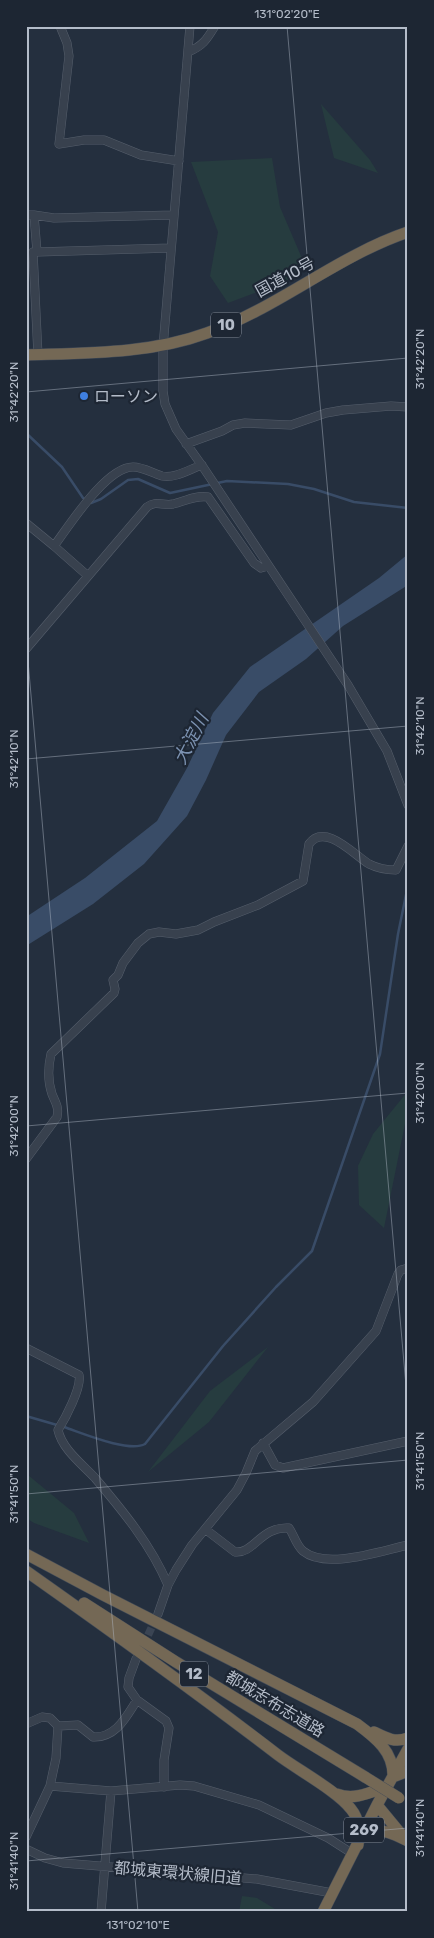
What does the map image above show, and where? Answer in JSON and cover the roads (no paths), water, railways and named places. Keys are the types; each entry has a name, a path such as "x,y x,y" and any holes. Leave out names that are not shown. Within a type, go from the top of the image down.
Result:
{"highway":[{"name":"国道10号","path":"26,355 101,352 163,346 208,333 283,298 370,247 408,232"},
{"path":"26,1554 388,1740 396,1741 408,1738"},
{"name":"都城志布志道路","path":"26,1566 176,1662 403,1800"},
{"path":"26,1571 170,1672 281,1757 344,1802 356,1816 359,1832 355,1850"},
{"path":"356,1724 374,1736 392,1760 390,1781"},
{"name":"269","path":"323,1912 363,1831 408,1749"},
{"path":"329,1791 342,1796 370,1793 408,1771"},
{"path":"377,1805 407,1840"},
{"path":"363,1831 376,1829 390,1831 407,1840"}],"street":[{"path":"60,26 67,43 69,56 60,144 84,140 104,140 141,155 179,161"},
{"path":"190,26 163,346 163,391 165,404 176,429 327,653 387,751 408,805"},
{"path":"188,52 210,37 215,26"},
{"path":"37,252 30,215 54,218 174,215"},
{"path":"38,354 33,252 171,248"},
{"path":"186,444 233,425 245,423 291,425 326,413 342,410 391,406 408,407"},
{"path":"54,546 83,505 122,469 139,467 170,477 202,466"},
{"path":"26,648 147,507 153,503 172,504 201,496 208,497 254,563 261,568 268,566"},
{"path":"26,523 88,576"},
{"path":"26,1159 57,1117 59,1109 52,1094 50,1079 51,1054 114,993 113,980 118,975 122,963 138,943 149,934 159,932 176,934 198,930 258,906 303,881 309,844 318,837 327,836 336,840 372,865 388,870 396,870 408,846"},
{"path":"158,1614 168,1585 192,1546 237,1490 255,1451 262,1443 313,1402 376,1331 398,1274 401,1270 408,1268"},
{"path":"26,1348 79,1375 81,1381 68,1409 68,1415 58,1430 59,1437 138,1531 160,1564 168,1585"},
{"path":"262,1443 275,1465 283,1468 408,1441"},
{"path":"205,1529 235,1552 240,1553 245,1552 267,1532 288,1528 302,1550 313,1556 331,1561 408,1545"},
{"path":"136,1659 129,1678 128,1687 137,1700 166,1721 169,1728 164,1760 164,1787"},
{"path":"26,1724 42,1717 50,1718 58,1726 78,1725 93,1736 108,1735 119,1726 137,1700"},
{"path":"26,1837 50,1786 56,1758 58,1726"},
{"path":"50,1786 111,1791 180,1785 194,1786 246,1800 355,1850"},
{"path":"101,1912 111,1791"},
{"name":"都城東環状線旧道","path":"26,1849 45,1858 63,1863 257,1879 332,1893"}],"water":[{"path":"408,554 408,585 343,626 306,659 259,692 226,735 206,780 187,816 144,864 93,904 26,946 26,917 85,878 157,821 187,768 213,713 250,667 379,578"}],"waterway":[{"path":"26,433 62,467 83,498 91,503 101,499 128,480 138,479 170,493 227,481 288,484 314,489 354,502 408,508"},
{"path":"64,1427 117,1444 128,1446 145,1444 223,1346 276,1287 312,1251 380,1054 398,934 408,885"},
{"path":"26,1416 57,1425"}],"tunnel":[{"path":"143,1646 156,1618"}],"place":[{"name":"ローソン","path":"84,396"}],"water label":[{"name":"大淀川","path":"191,739"}]}
